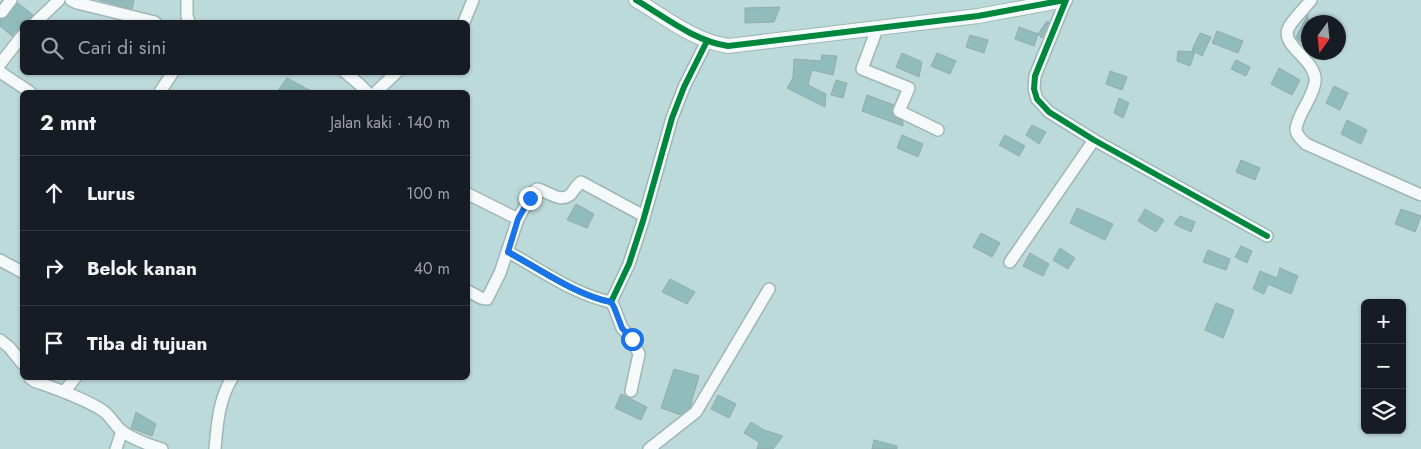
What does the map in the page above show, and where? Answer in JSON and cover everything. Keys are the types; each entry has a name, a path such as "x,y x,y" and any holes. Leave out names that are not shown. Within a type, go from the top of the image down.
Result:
{"street":[{"path":"2,12 11,0"},
{"path":"38,20 60,0"},
{"path":"71,0 80,4 147,20"},
{"path":"187,0 189,20"},
{"path":"465,20 473,0"},
{"path":"636,0 694,35 717,44 737,45 978,16 1066,0"},
{"path":"1066,0 1035,76 1034,89 1037,99 1049,112 1094,140 1267,236"},
{"path":"1311,0 1288,28 1287,36 1290,43 1313,69 1315,80 1313,91 1296,129 1299,137 1306,144 1421,195"},
{"path":"877,29 862,69 909,88 899,111 938,130"},
{"path":"0,64 20,39"},
{"path":"611,302 629,264 672,118 684,87 708,41"},
{"path":"0,72 27,90"},
{"path":"161,90 170,75"},
{"path":"349,75 365,90"},
{"path":"378,90 394,75"},
{"path":"1010,262 1094,140"},
{"path":"470,292 481,298 487,298 508,252 518,219 533,192 537,189 562,198 571,194 581,182 644,216"},
{"path":"470,195 518,219"},
{"path":"508,252 569,287 597,299 611,302 622,328 632,339 639,354 631,391"},
{"path":"0,260 20,271"},
{"path":"649,449 696,412 769,289"},
{"path":"0,340 20,361"},
{"path":"34,380 101,410 115,421 122,431 162,449"},
{"path":"64,392 73,380"},
{"path":"215,449 218,417 231,380"},
{"path":"116,449 122,431"}],"building":[{"path":"99,0 134,0 132,9"},
{"path":"18,3 33,15 29,20 20,20 20,29 12,36 0,26 0,19 6,18"},
{"path":"780,7 774,22 745,23 745,8"},
{"path":"1047,21 1049,22 1042,38 1038,34"},
{"path":"1019,27 1038,34 1034,46 1015,39"},
{"path":"1301,27 1301,42 1296,37"},
{"path":"1217,31 1243,41 1238,53 1212,43"},
{"path":"1200,33 1211,37 1202,56 1192,50"},
{"path":"970,35 988,40 984,53 966,47"},
{"path":"1178,51 1195,52 1190,66 1177,61"},
{"path":"902,53 922,62 919,77 896,67"},
{"path":"937,53 956,61 950,74 931,66"},
{"path":"822,55 837,56 833,75 812,70 808,85 826,94 825,107 787,88 793,78 794,59 821,61"},
{"path":"1236,60 1250,67 1246,76 1231,69"},
{"path":"1279,68 1300,80 1292,95 1271,84"},
{"path":"1110,71 1127,77 1122,90 1106,84"},
{"path":"287,78 309,90 278,90"},
{"path":"836,80 847,83 843,98 831,95"},
{"path":"1334,86 1348,93 1340,110 1326,103"},
{"path":"867,95 894,105 893,115 903,121 903,126 862,111"},
{"path":"1119,98 1129,103 1123,118 1114,113"},
{"path":"1347,120 1367,130 1361,144 1341,134"},
{"path":"1032,125 1046,132 1039,144 1026,135"},
{"path":"902,135 923,144 918,157 897,148"},
{"path":"1005,135 1025,146 1019,156 999,145"},
{"path":"1241,160 1260,168 1255,180 1236,172"},
{"path":"576,204 594,214 587,228 567,220"},
{"path":"1077,208 1113,224 1105,240 1070,223"},
{"path":"1145,209 1164,220 1156,232 1138,221"},
{"path":"1401,209 1421,216 1415,232 1395,224"},
{"path":"1180,216 1195,222 1191,232 1174,224"},
{"path":"981,233 1000,243 992,257 973,247"},
{"path":"1241,246 1252,251 1247,263 1235,257"},
{"path":"1060,248 1075,258 1068,269 1053,260"},
{"path":"1208,250 1230,259 1226,270 1203,262"},
{"path":"1030,253 1049,264 1043,276 1023,266"},
{"path":"1280,268 1298,276 1291,294 1268,284 1264,294 1253,289 1260,271 1277,278"},
{"path":"670,279 695,292 687,304 662,292"},
{"path":"1216,303 1234,310 1223,338 1205,330"},
{"path":"674,369 699,376 692,403 681,415 661,408"},
{"path":"621,394 647,407 641,420 615,408"},
{"path":"718,395 736,404 729,418 711,409"},
{"path":"136,412 156,424 152,436 131,428"},
{"path":"751,422 764,430 783,436 773,449 757,449 759,442 744,433"},
{"path":"874,440 897,446 897,449 872,449"}],"cycle path":[{"path":"636,0 692,34 728,46 978,16 1065,0"},
{"path":"1066,0 1035,76 1034,89 1037,99 1049,112 1094,140 1267,236"},
{"path":"508,252 571,288 611,302 629,264 672,118 684,87 707,41"}],"route":[{"path":"530,198 514,228 508,252 569,287 597,299 611,302 622,328 632,339"}]}
